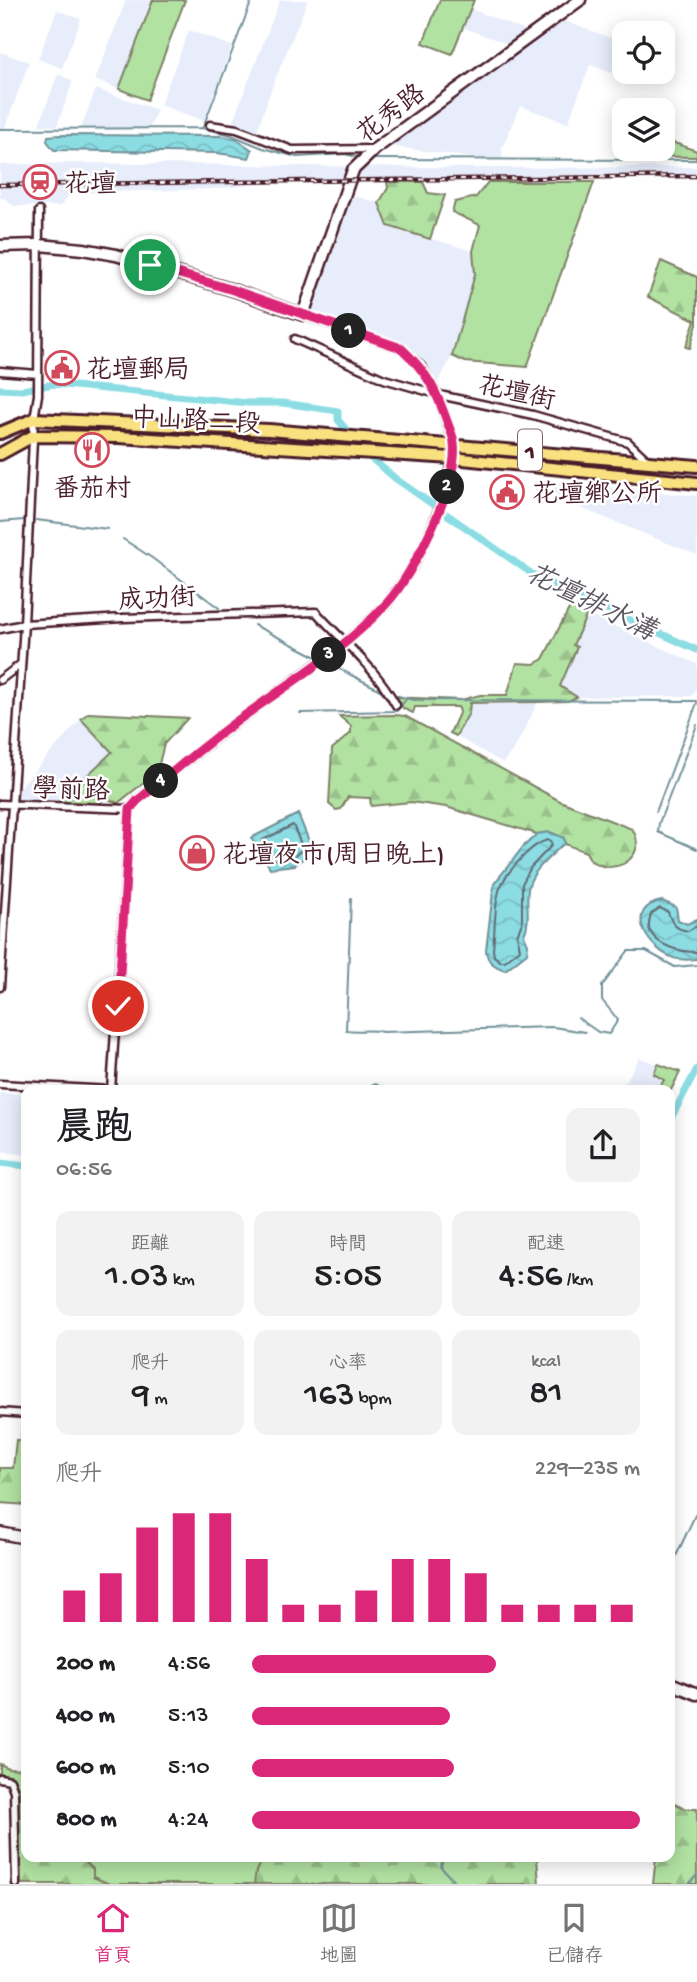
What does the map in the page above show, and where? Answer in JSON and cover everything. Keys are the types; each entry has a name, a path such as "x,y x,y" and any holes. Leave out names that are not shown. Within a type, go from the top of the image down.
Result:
{"main road":[{"name":"中山路二段","path":"34,419 454,444"},
{"name":"1","path":"0,433 34,419"},
{"name":"中山路二段","path":"33,436 170,439 453,458"},
{"name":"1","path":"0,454 33,436"},
{"name":"1","path":"454,444 697,466"},
{"name":"1","path":"453,458 697,483"}],"street":[{"name":"花秀路","path":"303,315 353,170 375,149 580,0"},
{"path":"210,125 237,129 292,150 375,149"},
{"path":"0,988 24,624 34,419 38,394 38,211"},
{"path":"0,246 38,245 116,255 233,290 401,348 421,366 438,394 454,444 453,458"},
{"name":"花壇街","path":"295,339 384,379 533,415 628,442 647,461"},
{"path":"0,371 38,374"},
{"name":"學前路","path":"0,804 130,809 238,721 345,643 387,604 414,565 448,485 453,458"},
{"name":"成功街","path":"0,629 24,624 147,617 316,612 345,643"},
{"path":"345,643 363,658 386,686 396,705"},
{"path":"0,680 21,664"},
{"path":"111,1085 130,809"},
{"path":"0,1084 21,1086"},
{"path":"0,1412 21,1414"},
{"path":"0,1533 21,1537"},
{"path":"675,1685 697,1693"},
{"path":"0,1778 10,1780 14,1791 16,1884"}],"shaded area":[{"path":"126,0 153,0 119,89 95,80"},
{"path":"280,0 308,0 257,131 231,126"},
{"path":"471,9 526,31 508,44 464,28"},
{"path":"57,10 81,19 62,68 38,59"},
{"path":"564,21 612,38 612,73 590,65 568,123 520,106 502,148 502,159 474,158 389,146"},
{"path":"189,30 232,46 204,121 160,105"},
{"path":"0,52 29,62 5,128 0,128"},
{"path":"58,74 73,81 57,126 39,125"},
{"path":"96,89 157,110 149,129 81,128"},
{"path":"72,163 478,168 697,167 697,177 373,179 258,184 214,189 70,193 61,206 14,206 0,198 0,165"},
{"path":"348,194 379,203 388,226 473,251 475,274 452,356 435,388 422,371 395,347 312,319 307,313"},
{"path":"542,481 697,496 697,555 541,492"},
{"path":"587,614 697,664 697,686 692,696 577,697 560,686 577,647 572,645"},
{"path":"538,702 517,744 503,763 456,736 469,713 470,703"},
{"path":"81,719 112,752 57,804 18,801 18,789"},
{"path":"639,1058 658,1064 654,1074 664,1080 661,1085 624,1085"},
{"path":"0,1093 21,1094 21,1154 0,1151"}],"green space":[{"path":"153,0 185,0 147,100 119,89"},
{"path":"440,0 474,0 452,54 423,43"},
{"path":"675,143 697,151 697,157 675,157"},
{"path":"387,182 423,182 428,193 445,195 430,239 388,226 379,203 388,188"},
{"path":"488,182 594,182 527,367 465,362 452,356 475,274 473,251 480,225 452,212 455,202 476,197"},
{"path":"661,261 697,277 697,324 690,348 686,347 695,320 648,297"},
{"path":"570,607 587,614 573,645 577,647 560,686 577,697 568,701 470,703 469,713 456,736 450,733 460,711 458,707 415,707 413,713 404,709 394,697 461,700 480,695 507,695 517,663 534,664 543,659"},
{"path":"88,713 188,718 164,744 157,772 118,803 105,798 96,806 57,804 112,752 81,719"},
{"path":"339,716 405,716 560,801 632,829 637,843 633,856 622,864 605,867 591,861 586,852 565,844 564,838 550,832 537,834 446,807 411,802 371,806 370,798 348,797 341,809 336,810 329,804 332,749 351,733 351,726"},
{"path":"658,1064 680,1072 674,1085 661,1085 664,1080 654,1074"},
{"path":"16,1440 21,1440 21,1505 0,1503 0,1468 13,1468"},
{"path":"0,1764 8,1768 21,1769 21,1862 85,1862 93,1869 93,1877 110,1884 21,1884 18,1787 11,1778 0,1773"},
{"path":"675,1803 687,1809 697,1809 697,1884 653,1884 655,1862 675,1862"},
{"path":"66,1862 285,1862 270,1884 81,1884"},
{"path":"260,1862 537,1862 539,1884 254,1884"}],"water":[{"path":"48,136 222,136 236,139 252,150 249,158 217,153 54,150 47,141"},
{"path":"298,814 313,851 295,865 270,868 251,838"},
{"path":"549,832 564,838 565,844 531,879 524,935 528,944 527,953 505,970 492,963 486,950 494,884 523,847 537,834"},
{"path":"662,901 676,907 678,920 687,924 697,919 697,959 686,960 669,956 647,936 641,919 644,911 650,905"}],"waterway":[{"path":"203,127 252,0"},
{"path":"0,129 202,128 297,157 345,154 361,158"},
{"path":"370,159 697,160"},
{"name":"花壇排水溝","path":"0,389 22,390 54,384 248,403 283,403 338,411 338,420 373,460 538,578 697,650"},
{"path":"0,522 24,520"},
{"path":"36,520 108,529"},
{"path":"123,539 219,608"},
{"path":"254,625 321,659"},
{"path":"326,662 386,693"},
{"path":"391,694 413,700 697,701"},
{"path":"300,713 397,711 407,698"},
{"path":"656,812 697,703"},
{"path":"697,725 659,823 658,832 697,849"},
{"path":"351,898 346,1030 382,1032 553,1027 585,1032"},
{"path":"578,1018 598,1032 609,1034 618,1020 602,1000 602,986 628,951 646,951 675,967 697,965"},
{"name":"花壇排水溝","path":"675,1111 697,1069"},
{"path":"373,1085 378,1085"},
{"name":"花壇排水溝","path":"0,1163 21,1165"},
{"path":"675,1558 697,1511"},
{"path":"442,1862 441,1867 456,1884"},
{"path":"689,1884 697,1875"}],"railway":[{"path":"0,185 697,176"}],"place":[{"name":"花壇","path":"40,182"},
{"name":"花壇郵局","path":"62,368"},
{"name":"番茄村","path":"92,450"},
{"name":"花壇鄉公所","path":"507,492"},
{"name":"花壇夜市(周日晚上)","path":"197,853"}],"route":[{"path":"118,1006 130,809 238,721 345,643 387,604 414,565 428,536 448,485 454,444 438,394 421,366 401,348 233,290 150,265"}]}
